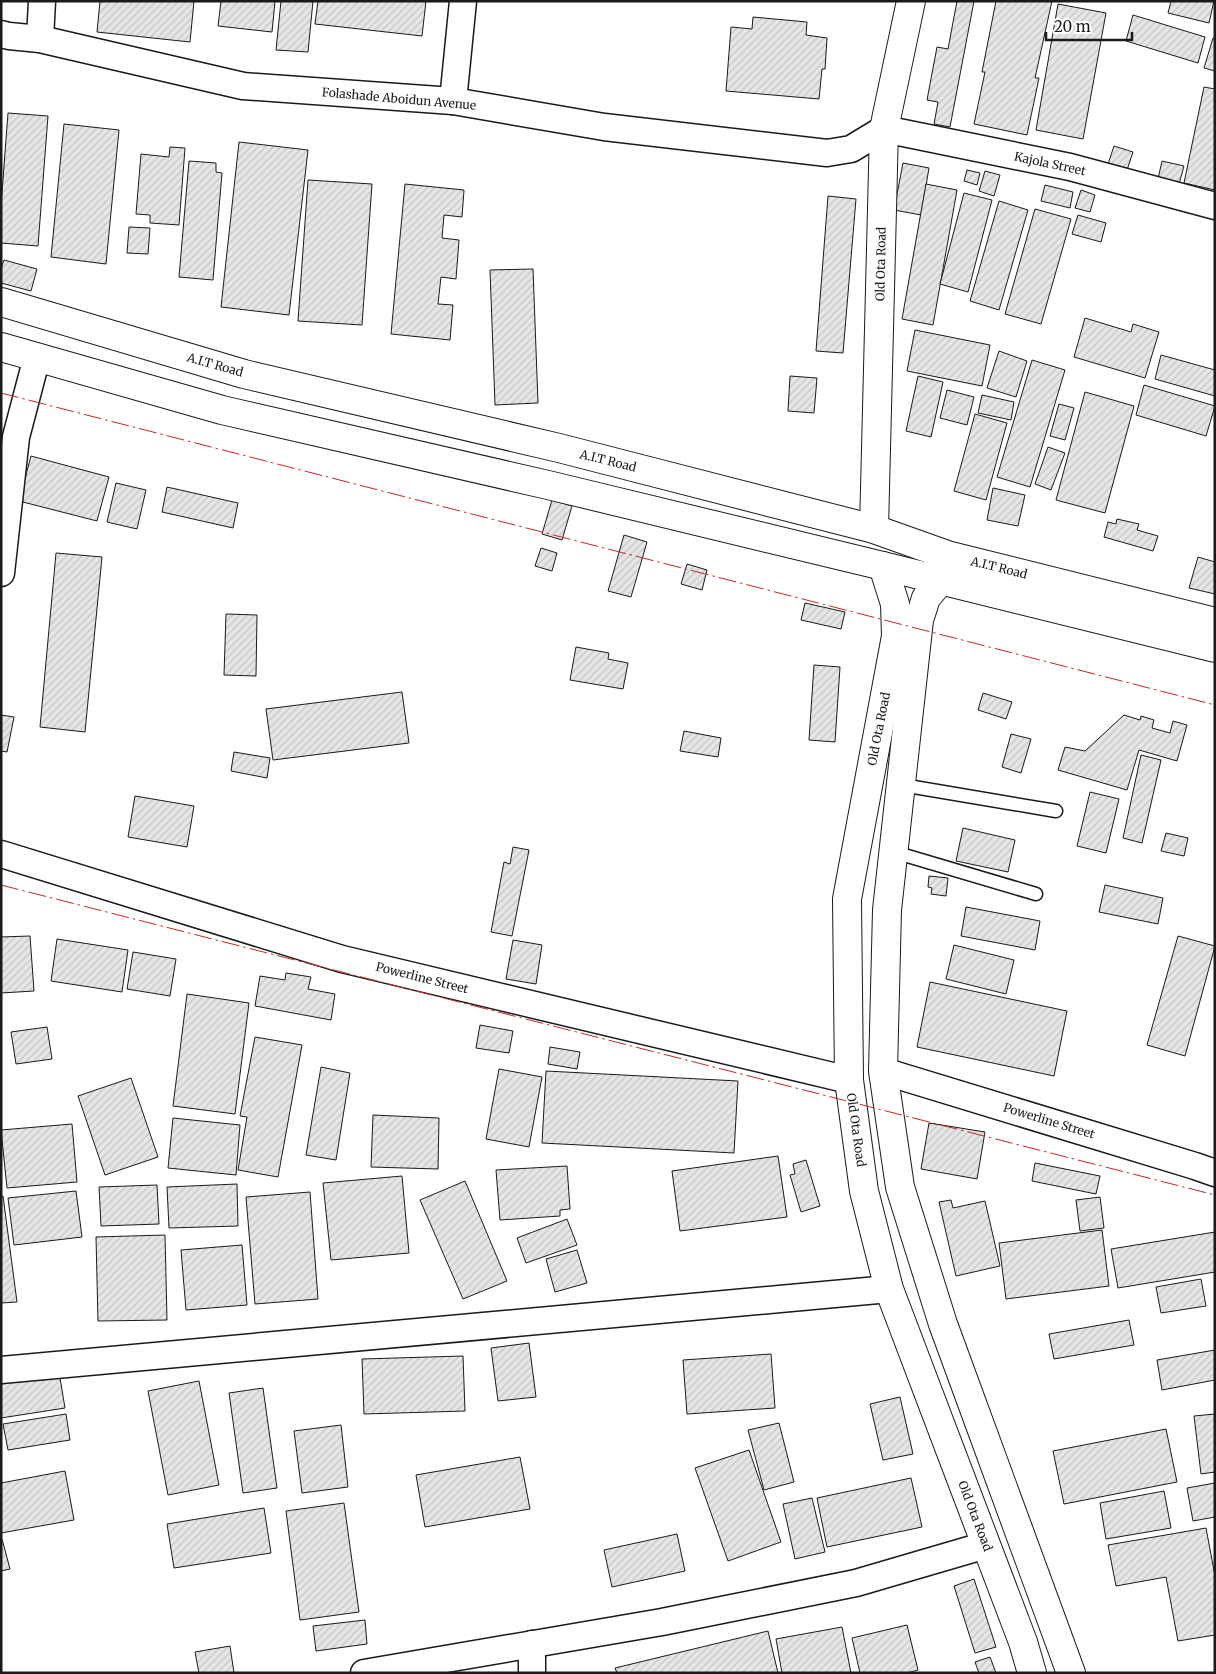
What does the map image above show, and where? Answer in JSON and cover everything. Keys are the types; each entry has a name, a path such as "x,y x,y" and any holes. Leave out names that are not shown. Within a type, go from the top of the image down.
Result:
{"street":[{"path":"40,39 42,1"},
{"path":"454,101 463,1"},
{"name":"Old Ota Road","path":"874,529 884,130 910,1"},
{"name":"Folashade Aboidun Avenue","path":"1,34 40,39 243,86 454,101 604,127 827,153 852,149 884,130"},
{"name":"Kajola Street","path":"884,130 1070,167 1215,206"},
{"name":"A.I.T Road","path":"1,302 244,374 559,448 874,529 947,555 1215,622"},
{"name":"A.I.T Road","path":"1,347 222,410 941,580 1215,648"},
{"path":"1,573 16,437 37,356"},
{"name":"Old Ota Road","path":"882,566 895,604 896,636 847,899 849,1080 864,1190 890,1289 1023,1642 1032,1673"},
{"name":"Old Ota Road","path":"941,580 926,598 919,620 887,910 882,1071 900,1187 934,1297 1071,1673"},
{"name":"Powerline Street","path":"1,854 342,959 849,1080"},
{"name":"Powerline Street","path":"882,1071 1215,1173"},
{"path":"1,1370 397,1332 890,1289"},
{"path":"364,1673 662,1622 856,1583 986,1546"},
{"path":"532,1644 532,1673"}],"lane":[{"path":"902,785 1056,811"},
{"path":"894,852 1036,894"}],"building":[{"path":"100,1 194,1 190,42 97,32"},
{"path":"221,1 275,1 272,32 218,26"},
{"path":"281,1 313,1 308,52 276,50"},
{"path":"318,1 426,1 422,36 315,24"},
{"path":"957,1 974,1 950,127 934,124 938,102 927,100 937,47 948,49"},
{"path":"996,1 1052,1 1035,78 1039,78 1027,135 974,124 985,72 982,72"},
{"path":"1171,1 1214,1 1209,23 1168,13"},
{"path":"1058,4 1106,13 1083,139 1036,130"},
{"path":"1133,15 1205,37 1198,63 1126,41"},
{"path":"753,17 807,22 806,35 827,38 825,69 822,69 819,99 726,91 731,27 752,29"},
{"path":"1213,38 1215,39 1215,71 1204,68"},
{"path":"1204,87 1215,89 1215,190 1184,183"},
{"path":"8,113 48,116 38,246 1,243 1,206"},
{"path":"64,124 119,130 106,264 51,257"},
{"path":"239,142 308,150 289,315 221,307"},
{"path":"1114,146 1133,152 1127,170 1108,164"},
{"path":"170,147 185,148 179,225 150,223 150,215 136,214 141,154 169,157"},
{"path":"189,161 216,163 216,172 222,173 213,280 179,277"},
{"path":"1162,161 1184,166 1179,184 1158,179"},
{"path":"903,163 929,168 921,215 894,210"},
{"path":"967,170 980,173 977,185 964,181"},
{"path":"985,171 1000,175 994,196 979,191"},
{"path":"308,180 372,184 362,325 298,321"},
{"path":"405,184 464,190 462,217 444,215 442,238 459,240 456,279 441,277 438,304 453,305 450,340 391,334"},
{"path":"926,184 957,190 933,325 902,319"},
{"path":"1045,185 1073,192 1070,208 1041,201"},
{"path":"1081,190 1095,195 1090,212 1075,208"},
{"path":"964,193 992,200 968,292 940,284"},
{"path":"828,196 856,199 843,353 816,351"},
{"path":"999,201 1028,210 999,310 970,301"},
{"path":"1035,209 1071,219 1041,324 1005,314"},
{"path":"1078,215 1106,223 1101,242 1072,234"},
{"path":"129,227 150,228 148,254 127,253"},
{"path":"4,260 37,269 31,291 1,283 1,268"},
{"path":"533,269 538,403 495,405 490,270"},
{"path":"1085,318 1131,332 1133,324 1159,332 1145,378 1074,357"},
{"path":"915,330 990,345 982,386 907,371"},
{"path":"999,351 1027,361 1016,397 987,388"},
{"path":"1161,355 1215,370 1215,396 1155,379"},
{"path":"1032,360 1065,370 1030,487 997,477"},
{"path":"790,376 817,378 814,413 788,411"},
{"path":"918,376 943,382 931,437 906,431"},
{"path":"1144,385 1215,406 1206,436 1136,415"},
{"path":"947,390 974,397 967,425 940,418"},
{"path":"1085,392 1134,406 1105,513 1056,500"},
{"path":"982,395 1014,402 1011,420 978,413"},
{"path":"1059,404 1074,408 1065,440 1050,436"},
{"path":"975,414 1007,423 986,500 954,491"},
{"path":"1048,447 1065,453 1051,490 1035,484"},
{"path":"31,456 109,477 97,521 19,501"},
{"path":"116,483 146,490 137,529 107,522"},
{"path":"167,487 238,503 233,528 162,512"},
{"path":"993,488 1025,495 1018,526 987,520"},
{"path":"552,500 572,506 562,540 542,534"},
{"path":"1117,519 1139,524 1137,530 1158,536 1153,551 1104,537 1108,522 1116,524"},
{"path":"624,535 647,542 631,597 608,591"},
{"path":"541,548 557,553 552,571 535,566"},
{"path":"56,553 102,557 85,732 40,727"},
{"path":"1198,557 1215,562 1215,594 1189,588"},
{"path":"687,564 707,570 702,590 681,584"},
{"path":"805,603 845,612 841,629 801,620"},
{"path":"226,614 257,615 256,676 224,675"},
{"path":"576,647 609,653 608,659 628,663 623,689 570,680"},
{"path":"814,665 840,667 835,742 809,740"},
{"path":"402,692 409,743 273,760 266,709"},
{"path":"983,693 1012,702 1006,719 978,710"},
{"path":"1,715 14,717 7,752 1,751"},
{"path":"1124,715 1140,720 1141,716 1154,720 1152,728 1170,733 1173,721 1187,725 1177,761 1139,750 1127,790 1058,770 1065,747 1085,751"},
{"path":"684,731 721,738 718,757 680,751"},
{"path":"1011,734 1031,739 1021,773 1002,767"},
{"path":"234,752 270,758 267,778 231,771"},
{"path":"1141,755 1161,760 1142,843 1123,838"},
{"path":"1090,792 1119,799 1106,853 1077,846"},
{"path":"135,796 194,806 187,847 128,837"},
{"path":"963,828 1015,840 1008,872 956,861"},
{"path":"1166,833 1188,838 1184,856 1161,851"},
{"path":"513,847 529,850 512,936 491,932 504,862 510,864"},
{"path":"929,876 948,878 946,896 931,894 932,888 928,887"},
{"path":"1105,885 1163,898 1158,924 1099,912"},
{"path":"966,907 1040,921 1035,950 961,936"},
{"path":"30,936 34,991 1,993 1,937"},
{"path":"1178,936 1215,946 1185,1056 1147,1045"},
{"path":"57,939 128,950 122,992 51,981"},
{"path":"513,940 542,945 536,984 506,979"},
{"path":"954,945 1014,960 1006,994 946,979"},
{"path":"133,952 176,959 170,996 127,989"},
{"path":"286,973 311,977 308,989 335,994 331,1020 255,1006 260,976 285,980"},
{"path":"930,982 1067,1011 1054,1076 917,1047"},
{"path":"187,994 249,1003 235,1114 173,1106"},
{"path":"480,1025 513,1031 509,1053 476,1048"},
{"path":"47,1027 52,1059 16,1064 11,1032"},
{"path":"255,1037 302,1045 278,1177 238,1170 247,1117 240,1116"},
{"path":"550,1047 580,1052 577,1069 548,1064"},
{"path":"321,1067 350,1073 336,1160 306,1155"},
{"path":"499,1069 542,1077 529,1147 486,1139"},
{"path":"546,1071 738,1081 734,1153 542,1143"},
{"path":"131,1078 158,1157 105,1175 78,1096"},
{"path":"373,1115 439,1118 438,1169 371,1167"},
{"path":"173,1118 240,1125 236,1175 168,1168"},
{"path":"929,1123 985,1132 977,1179 921,1169"},
{"path":"72,1124 77,1182 7,1188 1,1130"},
{"path":"778,1156 787,1217 680,1231 672,1171"},
{"path":"806,1160 820,1206 801,1212 790,1175 795,1174 793,1164"},
{"path":"1035,1163 1100,1176 1096,1194 1032,1181"},
{"path":"567,1166 570,1209 560,1210 560,1216 500,1220 496,1170"},
{"path":"402,1176 409,1253 331,1260 323,1183"},
{"path":"465,1181 507,1281 463,1299 420,1200"},
{"path":"237,1184 238,1226 169,1228 167,1187"},
{"path":"157,1185 159,1224 101,1226 99,1187"},
{"path":"76,1191 82,1237 14,1245 8,1198"},
{"path":"310,1192 318,1299 255,1304 246,1197"},
{"path":"3,1196 17,1302 1,1303 1,1197"},
{"path":"1100,1197 1104,1228 1080,1231 1076,1200"},
{"path":"951,1200 953,1208 985,1201 1000,1266 956,1276 939,1202"},
{"path":"567,1219 577,1245 526,1263 517,1238"},
{"path":"1102,1230 1109,1286 1006,1299 999,1243"},
{"path":"1215,1232 1215,1272 1118,1288 1111,1249"},
{"path":"165,1235 167,1320 98,1321 96,1237"},
{"path":"242,1245 247,1305 186,1310 181,1250"},
{"path":"577,1250 587,1283 555,1292 546,1259"},
{"path":"1201,1279 1206,1306 1161,1313 1156,1287"},
{"path":"1129,1320 1134,1345 1054,1359 1049,1334"},
{"path":"529,1343 536,1397 498,1401 491,1348"},
{"path":"1215,1350 1215,1380 1162,1390 1157,1360"},
{"path":"771,1354 775,1408 687,1414 683,1360"},
{"path":"463,1356 465,1411 364,1414 362,1359"},
{"path":"59,1372 65,1408 1,1418 1,1381"},
{"path":"199,1381 219,1485 168,1495 148,1391"},
{"path":"263,1388 277,1488 243,1493 229,1393"},
{"path":"900,1397 913,1454 883,1460 870,1404"},
{"path":"66,1414 70,1440 8,1450 3,1424"},
{"path":"1215,1414 1215,1472 1201,1474 1194,1416"},
{"path":"779,1423 794,1482 764,1490 748,1430"},
{"path":"341,1425 348,1487 302,1493 294,1431"},
{"path":"1166,1429 1177,1482 1064,1504 1053,1451"},
{"path":"749,1450 781,1542 728,1561 695,1468"},
{"path":"520,1457 530,1509 425,1527 416,1475"},
{"path":"65,1471 74,1520 1,1533 1,1483"},
{"path":"911,1478 922,1527 827,1547 817,1498"},
{"path":"1215,1483 1215,1517 1193,1521 1187,1488"},
{"path":"1164,1491 1171,1528 1106,1539 1100,1503"},
{"path":"812,1498 825,1552 795,1559 783,1504"},
{"path":"344,1503 359,1612 300,1620 286,1511"},
{"path":"264,1508 271,1553 174,1568 167,1524"},
{"path":"1206,1528 1215,1576 1215,1635 1178,1641 1166,1577 1116,1586 1108,1545"},
{"path":"677,1534 685,1571 612,1587 604,1550"},
{"path":"1,1539 10,1569 1,1571"},
{"path":"974,1579 996,1647 975,1653 954,1586"},
{"path":"365,1620 367,1644 316,1651 313,1626"},
{"path":"907,1625 918,1670 907,1673 860,1673 852,1638"},
{"path":"842,1627 851,1673 782,1673 776,1639"},
{"path":"768,1631 778,1673 617,1673 615,1668"},
{"path":"230,1646 234,1673 199,1673 195,1652"},
{"path":"990,1657 996,1673 979,1673 975,1662"}],"power":[{"path":"1,393 1215,705"},
{"path":"1,885 1215,1195"}]}
